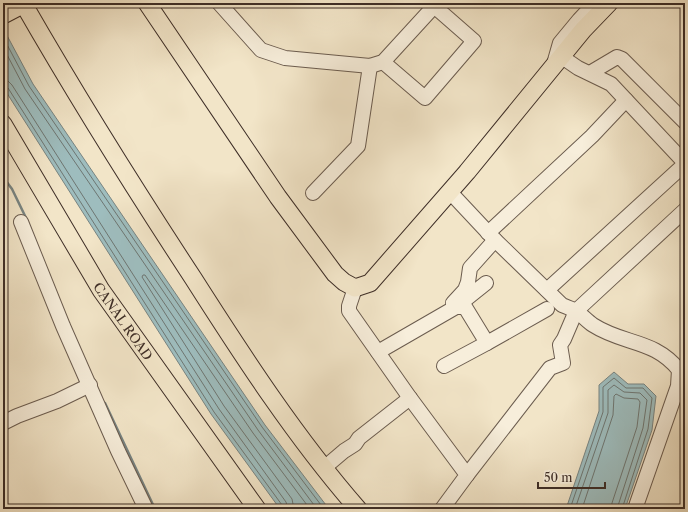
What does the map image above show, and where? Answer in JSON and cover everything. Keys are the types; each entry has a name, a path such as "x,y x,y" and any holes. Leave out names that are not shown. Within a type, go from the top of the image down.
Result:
{"main road":[{"path":"147,3 278,197 335,274 344,282 355,288 370,283 450,192 583,30 609,3"},
{"path":"3,15 23,4 99,130 249,365 324,468 358,509"},
{"name":"CANAL ROAD","path":"3,124 101,290 254,508"}],"street":[{"path":"219,3 261,50 285,58 376,64 425,98 474,41 436,4 376,64 358,146 313,193"},
{"path":"547,290 685,164 611,84 590,73 558,61 560,43 595,3"},
{"path":"590,73 617,56 622,59 685,122"},
{"path":"456,307 453,303 465,290 470,268 492,237 626,100"},
{"path":"450,192 492,237 562,305 576,311 593,325 611,334 656,349 679,370 678,386 635,509"},
{"path":"442,509 550,368 563,363 560,345 576,311 685,210"},
{"path":"21,222 63,326 118,451 146,509"},
{"path":"378,352 456,307 486,283"},
{"path":"355,288 349,306 349,311 410,398 467,475"},
{"path":"456,307 465,307 487,343"},
{"path":"444,366 547,309"},
{"path":"3,424 17,416 57,401 90,385"},
{"path":"324,468 410,398"}],"water":[{"path":"3,28 33,84 265,425 329,509 280,509 211,414 3,87"},
{"path":"614,372 628,384 644,384 656,396 652,430 625,509 566,509 599,411 599,385"}],"waterway":[{"path":"3,177 12,189 28,222"},
{"path":"105,403 155,509"}]}
